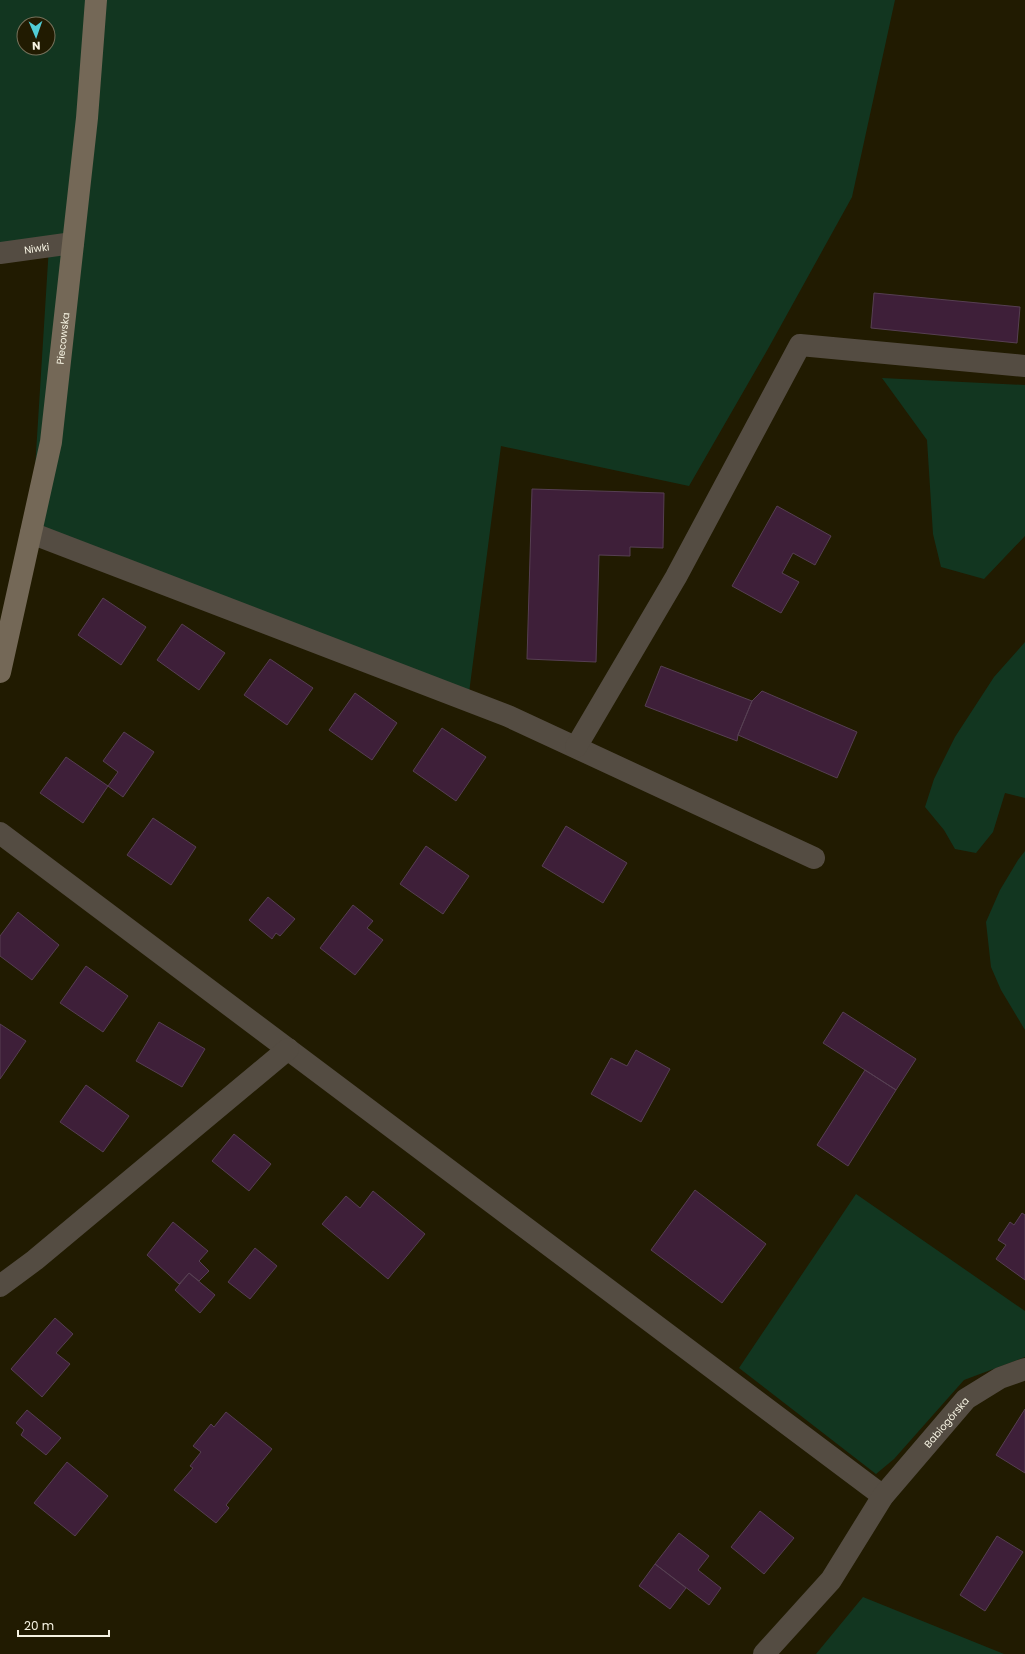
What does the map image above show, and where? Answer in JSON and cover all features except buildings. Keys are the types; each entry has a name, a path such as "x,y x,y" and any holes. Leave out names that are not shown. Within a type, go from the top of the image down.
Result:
{"street":[{"name":"Piecowska","path":"0,672 51,442 87,118 96,0"},
{"name":"Niwki","path":"0,252 73,243"},
{"path":"576,747 676,577 800,345 1025,366"},
{"path":"31,533 508,716 814,858"},
{"path":"0,833 883,1496"},
{"path":"0,1286 35,1260 288,1049"},
{"name":"Babiogórska","path":"764,1654 831,1580 883,1496 966,1399 1000,1378 1025,1369"}],"green space":[{"path":"0,0 895,0 852,197 769,347 689,486 501,446 469,693 31,533 49,246 0,248"},
{"path":"882,378 1025,385 1025,536 984,579 941,567 933,534 927,440"},
{"path":"1025,642 1025,798 1005,793 993,832 976,853 955,849 944,830 925,807 934,779 955,737 994,677"},
{"path":"1025,851 1025,1030 1001,990 991,967 986,922 1000,890"},
{"path":"856,1194 1025,1311 1025,1357 964,1380 894,1459 876,1474 739,1368"},
{"path":"863,1597 1004,1654 816,1654"}]}
